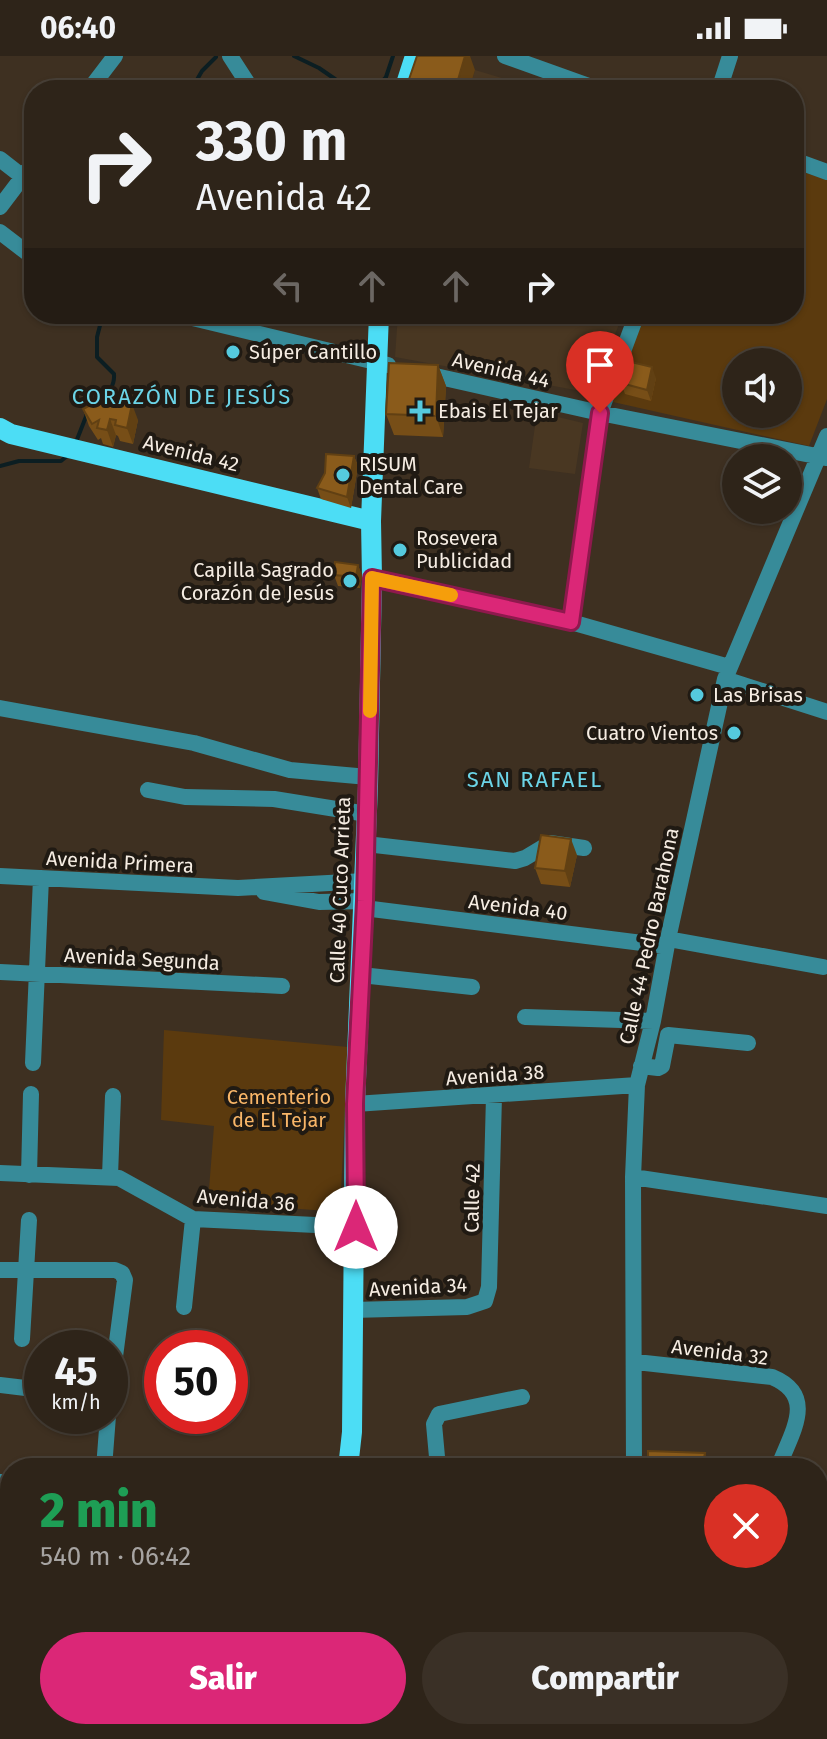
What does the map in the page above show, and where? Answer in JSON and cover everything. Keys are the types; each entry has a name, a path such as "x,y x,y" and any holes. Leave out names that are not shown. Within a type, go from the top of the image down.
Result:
{"main road":[{"path":"407,80 415,56"},
{"name":"Calle 40 Cuco Arrieta","path":"349,1458 356,1227 355,1104 367,814 371,521 378,324"},
{"name":"Avenida 42","path":"0,428 11,434 371,521"}],"street":[{"path":"97,80 115,56"},
{"path":"505,56 572,80"},
{"path":"722,80 730,56"},
{"path":"233,57 246,80"},
{"path":"0,159 23,177 0,207"},
{"path":"804,164 827,172"},
{"path":"0,232 24,250"},
{"name":"Avenida 44","path":"217,324 600,413 825,446"},
{"path":"571,622 600,413 633,324"},
{"name":"Calle 44 Pedro Barahona","path":"634,1458 633,1177 637,1085 727,673 825,446"},
{"path":"372,578 571,622 727,673 827,712"},
{"path":"0,708 194,743 290,770 368,777"},
{"path":"148,790 185,797 274,799 367,814"},
{"path":"366,844 515,861 550,843 584,848"},
{"name":"Avenida Primera","path":"0,876 364,897"},
{"path":"33,1063 41,878"},
{"name":"Avenida 40","path":"364,897 823,967"},
{"name":"Avenida Segunda","path":"0,972 282,986"},
{"path":"361,975 472,987"},
{"path":"525,1017 653,1021"},
{"path":"641,1066 662,1066 668,1035 748,1043"},
{"name":"Avenida 38","path":"355,1104 637,1085"},
{"path":"29,1175 31,1094"},
{"path":"110,1176 113,1096"},
{"name":"Calle 42","path":"485,1301 489,1287 494,1096"},
{"name":"Avenida 36","path":"0,1173 119,1178 193,1219 356,1227"},
{"path":"633,1177 827,1206"},
{"path":"184,1307 193,1219"},
{"path":"22,1339 29,1220"},
{"path":"0,1270 115,1270 122,1273 125,1280 118,1330"},
{"name":"Avenida 34","path":"352,1310 467,1307 485,1301"},
{"name":"Avenida 32","path":"636,1362 772,1377 788,1384 799,1404 782,1458"},
{"path":"0,1385 24,1388"},
{"path":"437,1458 434,1424 439,1414 522,1397"},
{"path":"105,1458 107,1434"}],"shaded area":[{"path":"475,70 508,80 472,80"},
{"path":"397,324 619,324 592,393 395,357"},
{"path":"537,412 583,423 575,474 529,468"}],"green space":[{"path":"804,172 827,180 827,399 809,446 729,428 802,428 802,348 722,348 722,426 613,402 640,324 804,324"},
{"name":"Cementerio de El Tejar","path":"164,1030 348,1047 340,1212 208,1202 214,1126 161,1120"}],"building":[{"path":"417,56 465,56 458,80 409,80"},
{"path":"627,361 652,367 647,390 621,383"},
{"path":"389,363 438,365 436,416 386,414"},
{"path":"104,398 132,404 127,428 115,425 116,420 110,419 107,430 97,428 99,420 92,424 83,409"},
{"path":"326,454 354,456 347,497 317,488 325,473"},
{"path":"335,562 358,565 356,577 334,575"},
{"path":"541,835 571,839 565,871 535,868"},
{"path":"648,1451 705,1453 704,1458 648,1458"}],"waterway":[{"path":"294,56 336,80"},
{"path":"383,80 393,56"},
{"path":"197,80 216,57"},
{"path":"96,404 109,391 114,379 114,374 97,357 100,324"},
{"path":"76,442 87,414"},
{"path":"0,466 19,461 61,461 67,456"}],"slow traffic":[{"path":"370,711 372,578 451,595"}],"place":[{"name":"Súper Cantillo","path":"233,352"},
{"name":"Ebais El Tejar","path":"420,411"},
{"name":"RISUM Dental Care","path":"343,475"},
{"name":"Rosevera Publicidad","path":"400,550"},
{"name":"Capilla Sagrado Corazón de Jesús","path":"350,581"},
{"name":"Las Brisas","path":"697,695"},
{"name":"Cuatro Vientos","path":"734,733"}],"district":[{"name":"CORAZÓN DE JESÚS","path":"182,396"},
{"name":"SAN RAFAEL","path":"535,779"}],"route":[{"path":"356,1227 355,1104 365,901 372,578 571,622 600,413"}]}
